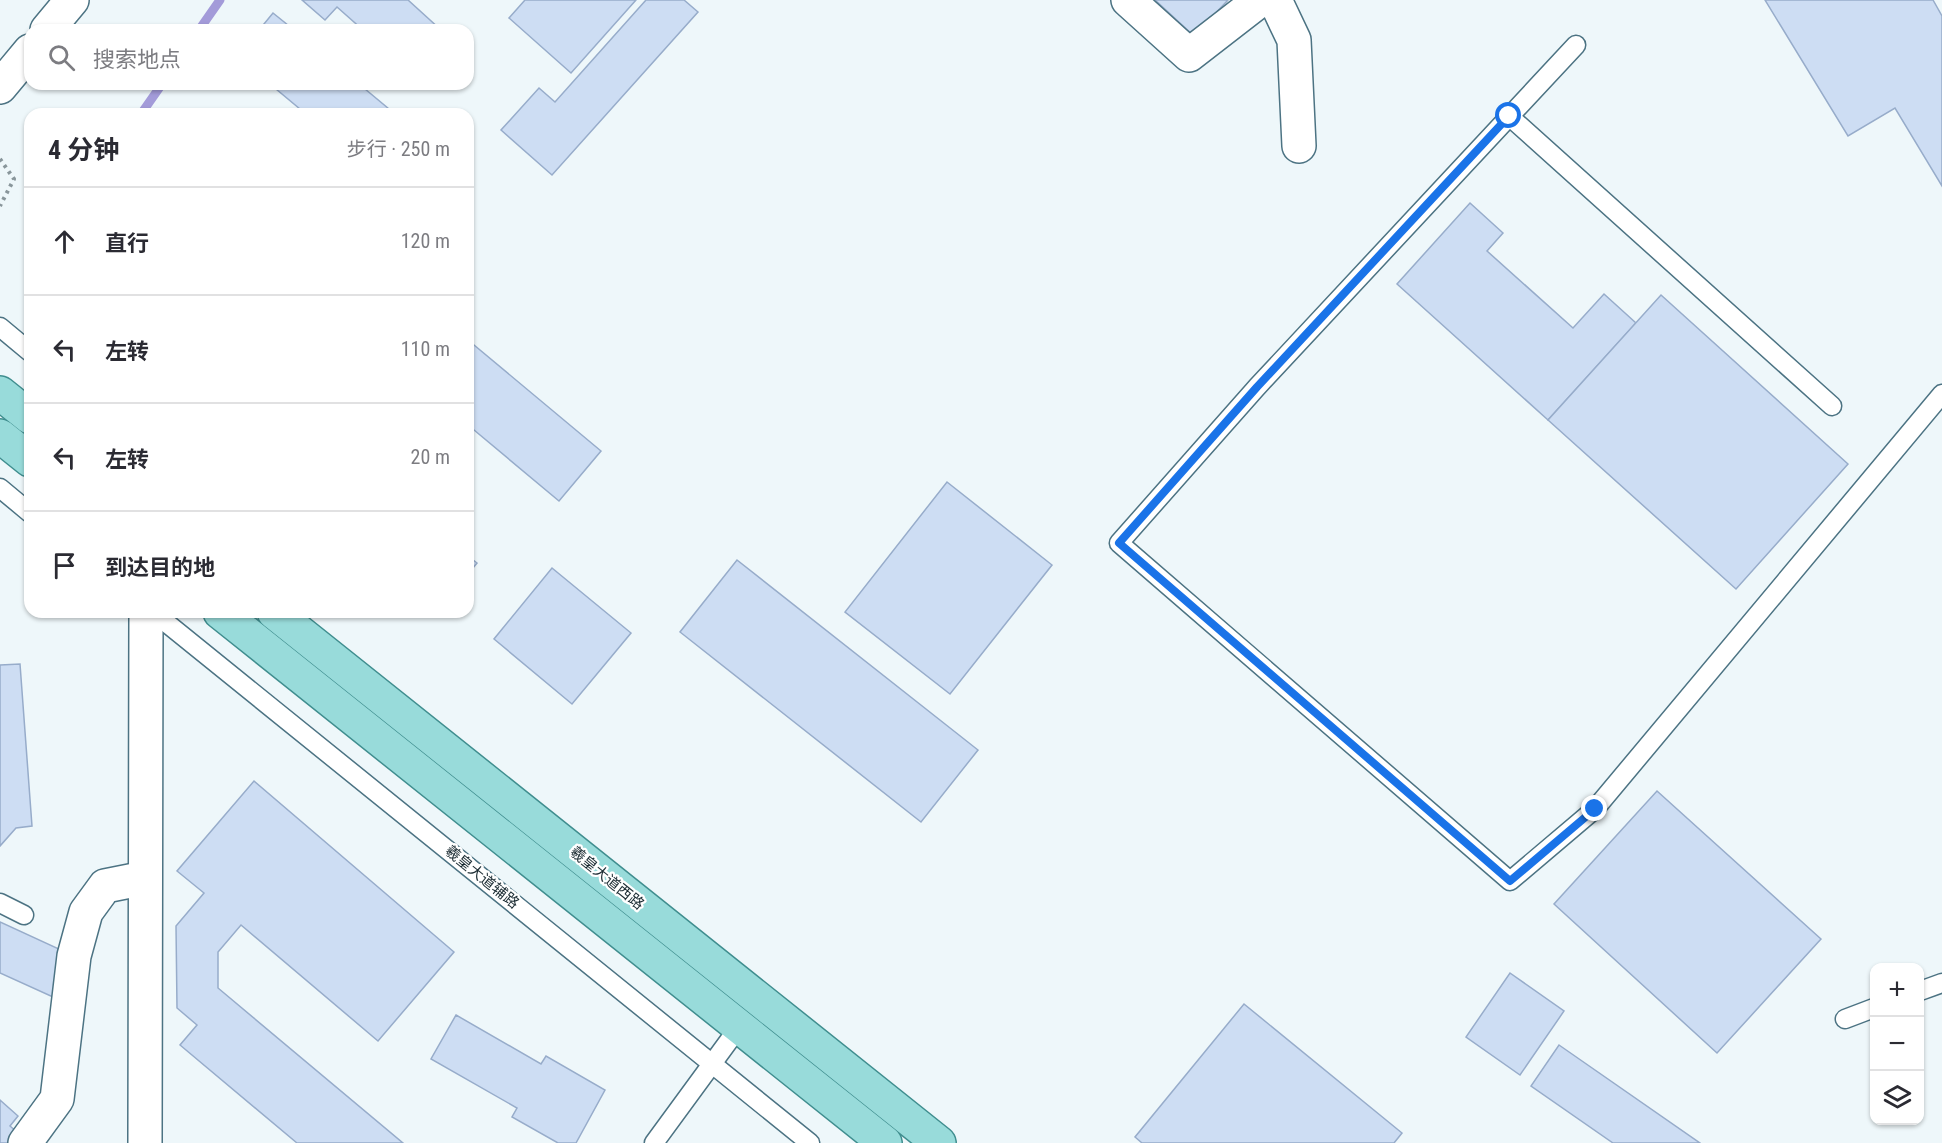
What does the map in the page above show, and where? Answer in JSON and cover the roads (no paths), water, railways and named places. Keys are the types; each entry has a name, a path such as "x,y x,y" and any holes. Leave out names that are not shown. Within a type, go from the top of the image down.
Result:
{"main road":[{"path":"0,393 24,412"},
{"path":"0,436 24,455"},
{"path":"228,618 885,1143"},
{"name":"羲皇大道西路","path":"282,618 939,1143"}],"street":[{"path":"52,24 72,0"},
{"path":"1128,0 1189,55 1260,0"},
{"path":"1275,0 1294,40 1299,146"},
{"path":"0,87 24,58"},
{"path":"145,1143 146,618"},
{"path":"25,1143 57,1099 74,956 86,912 105,886 145,878"}],"lane":[{"path":"1576,45 1257,387 1119,543 1510,881 1595,809 1942,394"},
{"path":"1509,116 1832,406"},
{"path":"0,327 24,347"},
{"path":"0,488 24,508"},
{"name":"羲皇大道辅路","path":"160,618 810,1143"},
{"path":"0,903 24,915"},
{"path":"1924,990 1942,983"},
{"path":"1845,1019 1870,1010"},
{"path":"654,1143 740,1027"}],"waterway":[{"path":"203,24 220,0"},
{"path":"145,108 158,90"}]}
